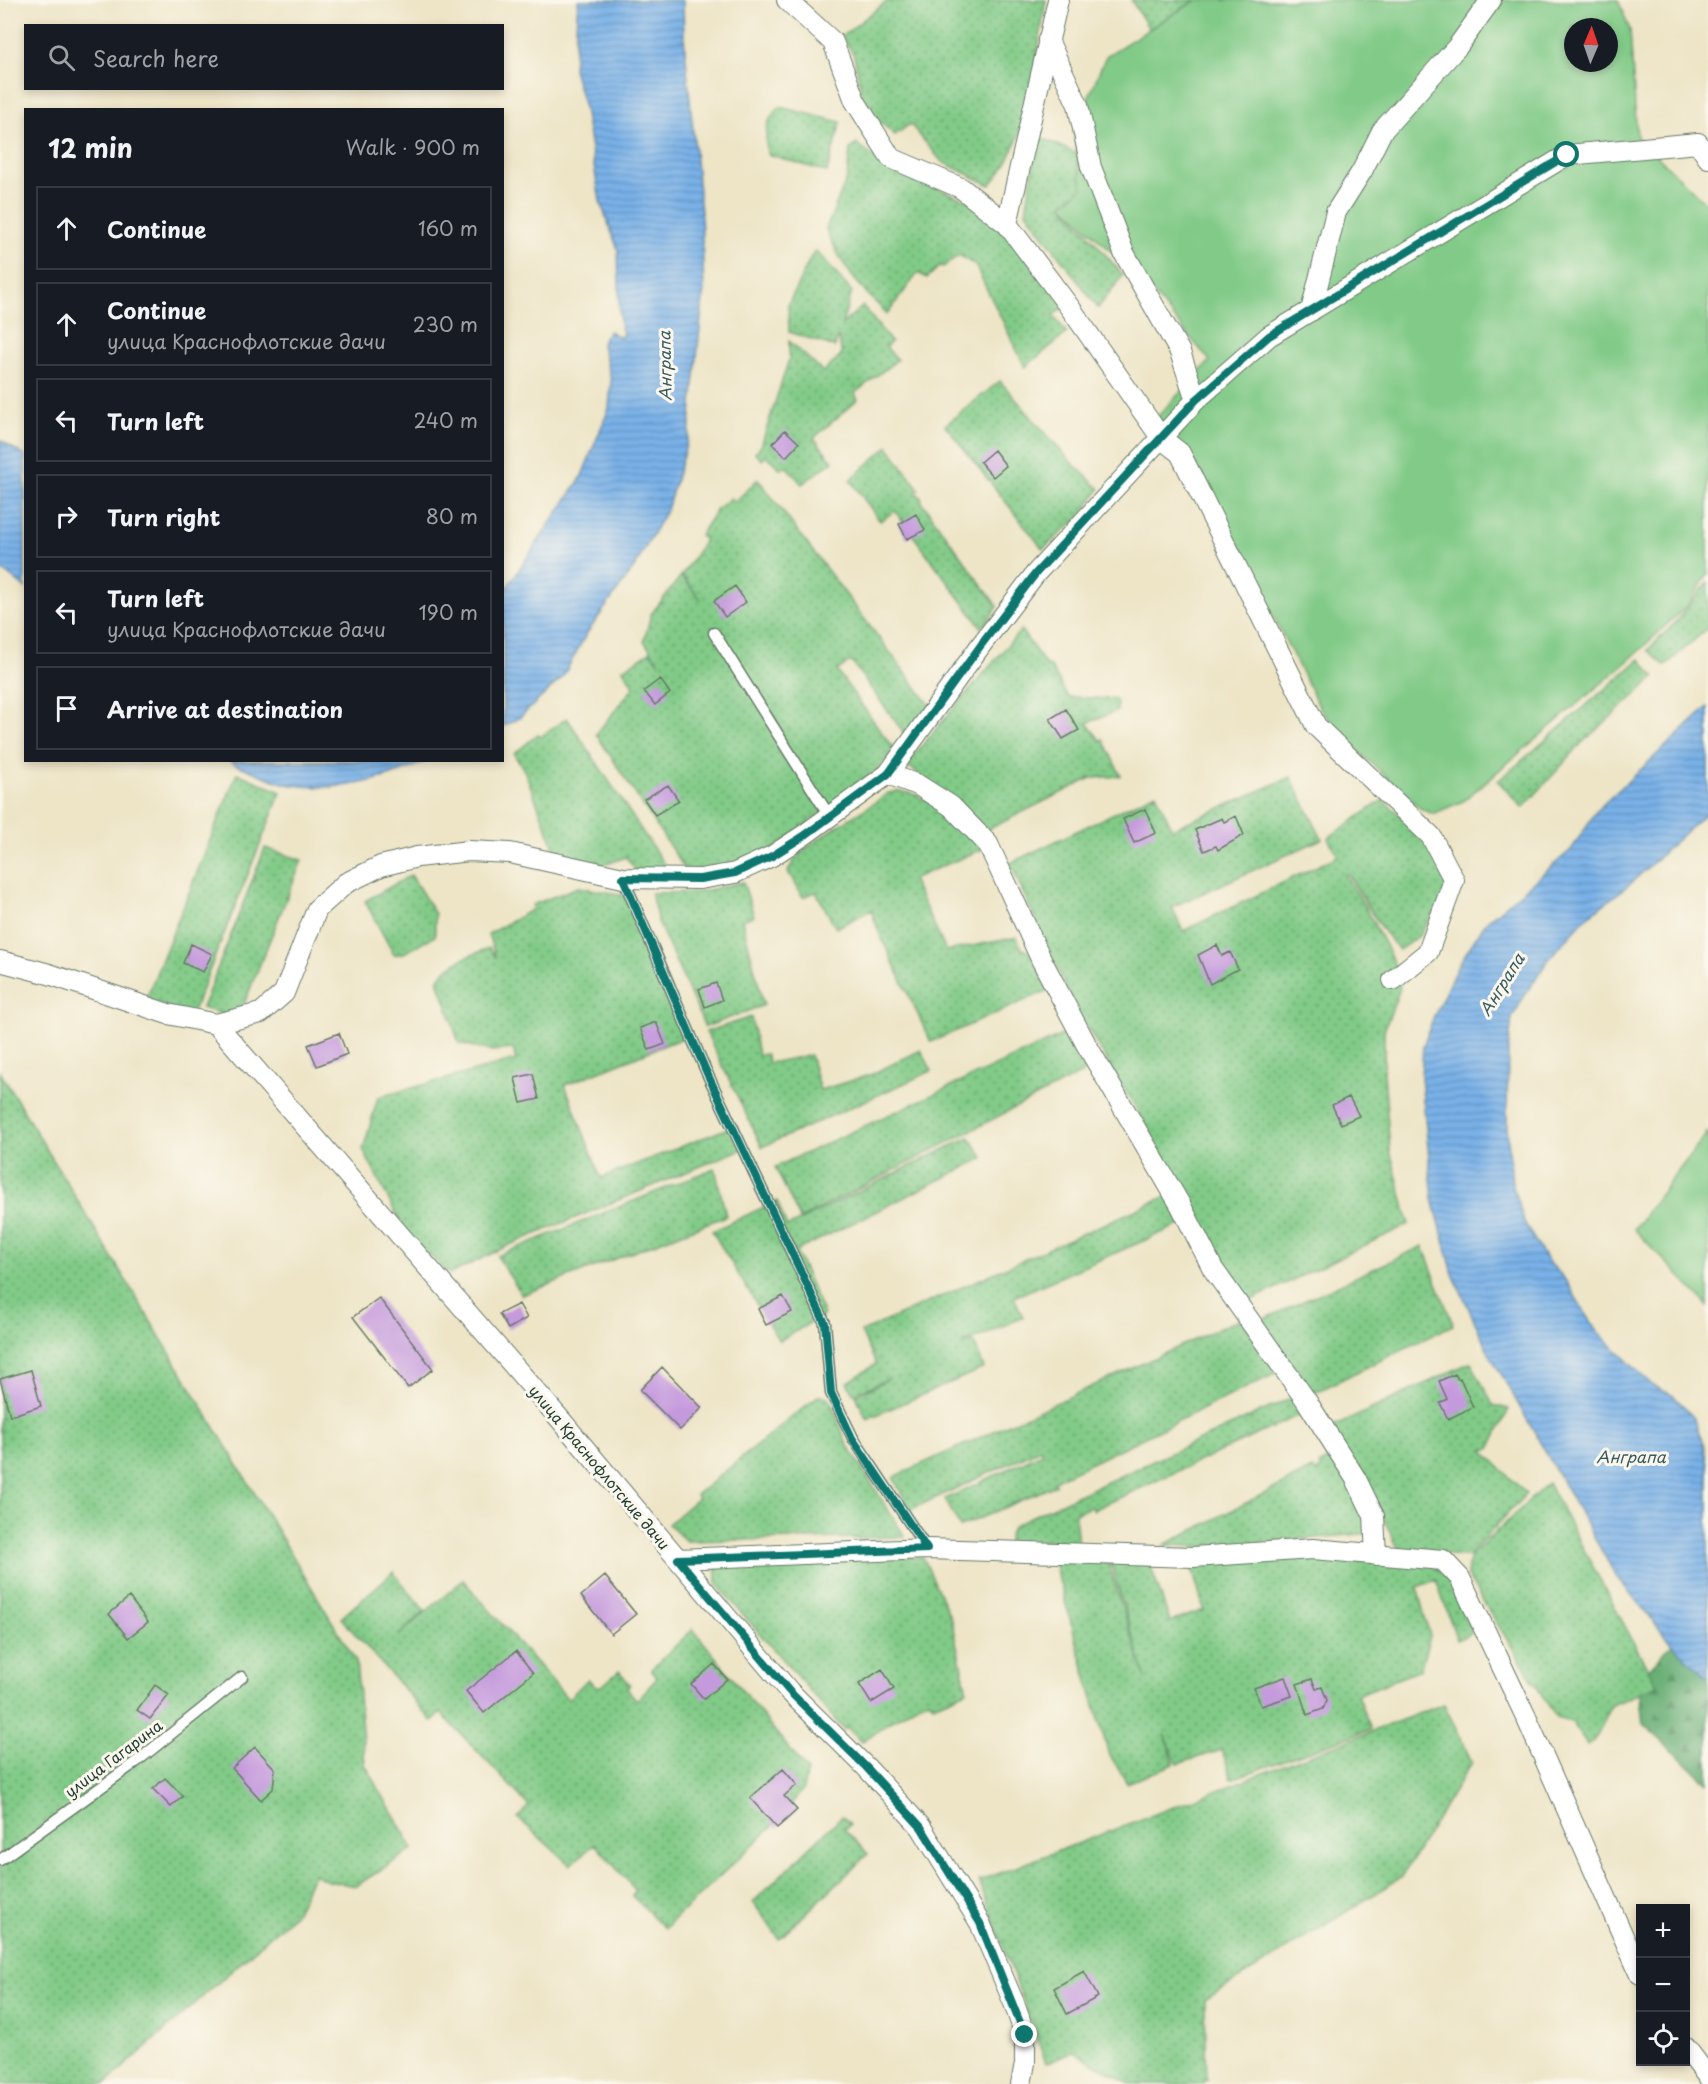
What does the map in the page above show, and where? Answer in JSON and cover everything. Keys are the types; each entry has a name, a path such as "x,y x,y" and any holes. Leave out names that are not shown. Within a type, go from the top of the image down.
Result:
{"street":[{"path":"787,0 832,42 855,101 891,158 961,188 1007,224 1071,309 1162,439 1180,453 1316,726 1431,836 1454,880 1428,952 1393,980"},
{"path":"1007,224 1058,0"},
{"path":"1311,310 1336,212 1362,171 1382,131 1458,46 1491,0"},
{"path":"1048,40 1078,105 1091,166 1124,253 1180,352 1196,400"},
{"path":"0,961 49,974 168,1014 216,1024 261,1014 284,993 317,909 346,883 381,866 417,857 469,851 510,854 623,878 700,879 735,873 772,856 888,774 1036,573 1196,400 1269,336 1567,155 1698,143 1708,158"},
{"path":"888,774 918,785 951,806 988,844 1042,961 1086,1044 1181,1206 1213,1269 1306,1400 1356,1479 1374,1516 1376,1555"},
{"name":"улица Краснофлотские дачи","path":"216,1024 560,1419 789,1691 866,1767 921,1827 980,1923 1014,2003 1025,2035 1026,2063 1021,2084"},
{"path":"678,1559 927,1549 1193,1557 1313,1549 1443,1560 1460,1578 1526,1717 1636,1963"},
{"path":"1690,2053 1708,2077"}],"lane":[{"path":"714,633 830,817"},
{"path":"623,878 706,1071 825,1323 831,1393 852,1438 927,1549"},
{"name":"улица Гагарина","path":"0,1860 136,1762 242,1677"}],"green space":[{"path":"889,0 1046,0 1035,73 1023,122 1004,167 990,185 942,162 910,124 895,135 876,118 863,101 854,55 842,36"},
{"path":"1131,0 1196,0 1149,29"},
{"path":"1196,0 1618,0 1630,30 1637,137 1708,205 1708,574 1687,606 1629,660 1463,801 1433,814 1420,808 1355,748 1321,710 1190,454 1172,440 1158,416 1210,361 1147,286 1062,204 1082,188 1074,131 1106,56"},
{"path":"780,107 841,122 827,172 767,154 768,122"},
{"path":"1038,136 1077,154 1082,189 1062,204 1123,275 1098,308 1026,212"},
{"path":"857,144 888,168 989,209 1066,306 1053,315 1067,333 1025,367 975,265 959,255 943,267 941,265 927,278 918,273 887,314 851,275 826,229 847,178 850,149"},
{"path":"816,251 852,292 842,324 863,306 891,342 886,347 897,360 855,393 858,399 814,438 833,461 802,484 786,466 781,469 766,456 762,460 755,453 761,446 789,359 789,341 823,372 842,355 838,336 835,347 789,332 788,305"},
{"path":"1000,381 1069,460 1100,489 1078,519 1043,549 945,425"},
{"path":"888,446 919,489 916,491 921,501 998,607 982,628 895,511 880,521 850,480"},
{"path":"758,479 930,705 906,736 851,661 837,671 894,749 877,770 763,857 688,874 596,734 634,687 623,669 650,652 660,664 644,641 651,614 681,576 701,600 682,575 705,540 700,535 717,509 731,498 735,502"},
{"path":"1708,582 1708,628 1665,666 1648,650 1675,623"},
{"path":"1021,630 1047,667 1050,666 1068,697 1114,699 1117,702 1117,711 1087,723 1101,741 1103,739 1121,776 1091,778 987,830 906,764"},
{"path":"1640,659 1655,677 1582,743 1523,808 1498,781"},
{"path":"567,718 674,879 640,876 626,857 604,865 558,857 525,772 514,754 538,734 540,737"},
{"path":"237,773 281,792 191,1016 146,999"},
{"path":"1291,777 1322,839 1172,907 1183,931 1338,856 1328,838 1383,800 1447,857 1445,897 1419,936 1399,950 1384,932 1348,874 1345,875 1365,906 1399,973 1396,975 1400,988 1384,1031 1384,1074 1390,1150 1409,1224 1245,1303 1143,1120 1075,1008 1010,863 1156,793 1172,829"},
{"path":"899,791 912,793 935,805 983,849 912,879 946,951 1017,937 1021,948 1030,952 1049,990 931,1042 880,935 871,910 836,928 816,892 803,897 788,872 794,861 818,839 888,793"},
{"path":"265,848 302,860 238,1019 202,1008"},
{"path":"411,875 435,914 435,936 404,953 394,955 365,901"},
{"path":"743,882 754,916 742,920 764,1005 705,1027 658,922 651,893 699,892"},
{"path":"578,887 631,896 690,1035 565,1085 601,1178 736,1125 747,1147 507,1246 450,1274 406,1233 363,1150 378,1097 516,1060 513,1049 492,1051 459,1043 438,980 454,964 489,948 496,958 488,934 533,909 532,905"},
{"path":"751,1017 758,1055 766,1054 769,1063 810,1055 820,1090 870,1075 921,1050 932,1071 762,1147 706,1032"},
{"path":"1071,1031 1092,1068 800,1219 775,1167"},
{"path":"0,1072 356,1661 365,1764 413,1849 356,1886 328,1881 314,1874 295,1914 105,2084 0,2084"},
{"path":"1708,1132 1708,1306 1634,1229"},
{"path":"969,1137 984,1158 796,1251 824,1315 779,1341 712,1231 777,1201 787,1227"},
{"path":"715,1168 726,1216 522,1295 497,1256"},
{"path":"1169,1195 1182,1224 1014,1297 1023,1317 961,1345 974,1342 984,1368 867,1419 856,1396 890,1378 854,1394 847,1383 876,1364 861,1332"},
{"path":"1423,1246 1453,1325 1310,1395 1260,1321"},
{"path":"1242,1318 1277,1373 1054,1481 1056,1485 960,1527 945,1499 1042,1453 1040,1449 910,1510 893,1477"},
{"path":"1471,1362 1493,1405 1509,1409 1490,1449 1483,1450 1526,1494 1468,1556 1400,1552 1381,1514 1329,1429"},
{"path":"818,1396 829,1397 847,1444 905,1537 686,1541 668,1524 698,1498 696,1495"},
{"path":"1296,1396 1306,1412 1093,1510 1091,1507 1075,1513 1078,1546 1008,1543 1012,1528 1018,1523"},
{"path":"1334,1457 1356,1502 1362,1507 1371,1533 1215,1547 1211,1543 1207,1547 1164,1545 1312,1469 1317,1473 1321,1467 1319,1465"},
{"path":"1548,1483 1657,1686 1612,1705 1595,1740 1588,1745 1572,1722 1556,1717 1467,1576 1469,1557"},
{"path":"923,1557 951,1619 967,1691 933,1705 929,1700 916,1705 861,1742 847,1727 844,1730 718,1586 715,1568 761,1562"},
{"path":"1310,1557 1430,1563 1447,1578 1472,1633 1457,1640 1436,1580 1417,1587 1430,1636 1420,1670 1357,1695 1371,1729 1232,1779 1222,1750 1177,1764 1165,1734 1174,1764 1127,1783 1108,1752 1053,1559 1107,1561 1146,1679 1110,1561 1149,1561 1170,1622 1204,1610 1190,1562"},
{"path":"393,1572 425,1611 399,1635 463,1580 568,1699 588,1679 595,1686 602,1686 619,1671 630,1684 627,1689 637,1700 657,1678 651,1669 693,1629 807,1771 803,1789 778,1821 665,1928 632,1896 636,1891 595,1844 570,1865 518,1818 529,1806 441,1713 432,1721 341,1618"},
{"path":"1672,1644 1708,1678 1708,1783 1643,1724 1638,1681"},
{"path":"1444,1704 1472,1762 1402,1877 1205,2000 1207,2079 1203,2084 1130,2084 1073,2051 1046,2063 979,1881"},
{"path":"842,1816 850,1824 844,1829 868,1854 779,1939 753,1902"}],"water":[{"name":"Анграпа","path":"578,0 683,0 684,37 701,212 704,289 689,435 668,507 635,566 587,633 562,678 518,719 504,726 504,592 581,478 609,408 611,380 602,345 604,337 610,331 620,338 623,333 620,324 618,250 600,201 584,108 573,69"},
{"path":"0,440 24,455 24,587 0,568"},
{"name":"Анграпа","path":"1708,707 1708,811 1630,884 1585,919 1551,956 1528,990 1512,1018 1508,1052 1507,1127 1512,1183 1525,1224 1546,1259 1564,1278 1595,1329 1652,1385 1674,1396 1693,1417 1703,1443 1708,1469 1708,1678 1672,1644 1616,1576 1489,1353 1453,1274 1433,1199 1421,1078 1423,1046 1434,1016 1458,965 1486,922 1571,850 1597,810"},
{"path":"232,762 424,762 378,779 327,787 285,784"}],"building":[{"path":"785,430 799,443 786,457 772,444"},
{"path":"994,450 1006,466 993,477 980,462"},
{"path":"916,514 925,530 907,539 899,524"},
{"path":"735,586 746,602 725,617 714,601"},
{"path":"660,679 670,693 655,705 644,691"},
{"path":"1066,709 1079,730 1063,739 1050,719"},
{"path":"668,785 679,801 655,815 644,799"},
{"path":"1145,809 1156,833 1134,843 1123,819"},
{"path":"1236,816 1244,835 1218,850 1216,846 1204,851 1195,830 1222,818 1224,822"},
{"path":"191,944 212,954 203,972 183,963"},
{"path":"1217,945 1222,956 1230,952 1238,969 1210,984 1198,955"},
{"path":"716,983 722,1000 705,1007 699,989"},
{"path":"656,1022 665,1044 649,1050 640,1028"},
{"path":"339,1033 347,1054 317,1066 308,1045"},
{"path":"533,1074 539,1099 521,1103 515,1078"},
{"path":"1349,1097 1359,1116 1341,1124 1332,1105"},
{"path":"783,1296 792,1312 766,1325 758,1309"},
{"path":"379,1298 433,1369 408,1388 353,1317"},
{"path":"519,1304 527,1318 508,1329 499,1314"},
{"path":"662,1367 702,1408 680,1430 640,1390"},
{"path":"31,1370 41,1406 10,1416 0,1379"},
{"path":"1455,1374 1458,1379 1460,1378 1473,1407 1448,1419 1440,1403 1447,1399 1439,1381"},
{"path":"605,1576 636,1614 611,1634 581,1596"},
{"path":"129,1597 148,1622 128,1638 109,1614"},
{"path":"516,1651 533,1673 484,1713 466,1691"},
{"path":"714,1664 727,1679 704,1699 691,1684"},
{"path":"882,1669 894,1689 871,1703 859,1684"},
{"path":"1285,1677 1292,1696 1261,1706 1254,1688"},
{"path":"1312,1679 1316,1689 1322,1687 1327,1700 1323,1709 1307,1715 1297,1684"},
{"path":"155,1685 169,1695 150,1719 137,1710"},
{"path":"255,1747 275,1769 273,1789 261,1800 232,1768"},
{"path":"783,1769 797,1785 784,1796 797,1810 777,1828 750,1798"},
{"path":"165,1778 183,1796 171,1807 153,1789"},
{"path":"1084,1971 1098,1997 1067,2014 1054,1988"}],"route":[{"path":"1025,2035 980,1923 921,1827 866,1767 789,1691 678,1559 927,1549 852,1438 831,1393 825,1323 706,1071 623,878 700,879 735,873 772,856 804,836 888,774 1036,573 1196,400 1269,336 1452,227 1567,155"}]}
